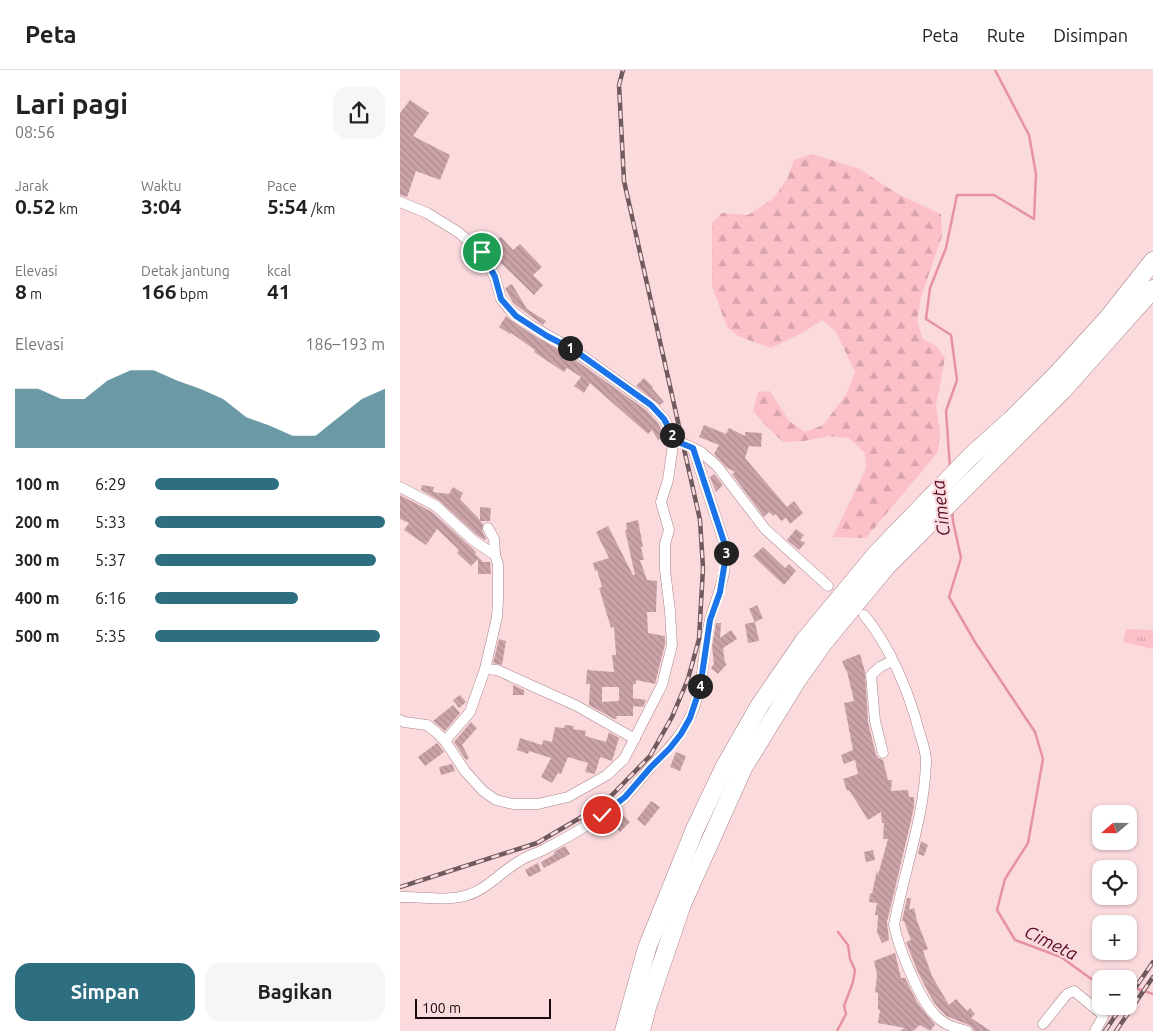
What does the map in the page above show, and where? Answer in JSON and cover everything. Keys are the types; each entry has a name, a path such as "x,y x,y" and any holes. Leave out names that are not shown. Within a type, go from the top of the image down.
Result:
{"highway":[{"path":"641,1031 647,1007 682,904 743,768 797,680 882,560 971,456 1012,419 1057,374 1108,318 1153,261"},
{"path":"624,1031 647,948 695,829 724,768 760,705 804,641 882,560 1063,390 1153,290"}],"street":[{"path":"400,202 427,213 458,232 482,252 495,277 501,299 509,309 530,325 574,350 651,405 664,419 674,438 678,442 701,452 717,466 765,530 828,586"},
{"path":"400,720 427,725 445,741 465,771 482,790 496,800 513,804 538,804 568,797 607,775 624,759 662,685 672,645 665,570 665,544 669,530 661,502 668,480 674,438"},
{"path":"400,897 424,896 440,899 466,896 476,892 518,861 544,850 602,815 625,797 681,734 690,718 700,688 710,620 720,592 726,555 724,542 693,448"},
{"path":"400,487 436,506 474,540 495,555"},
{"path":"445,741 470,712 485,669 497,616 498,564 495,555 494,539 488,528"},
{"path":"864,615 874,627 908,695 926,758 918,821 894,925 898,942 927,1006 942,1026 950,1026 967,1031"},
{"path":"883,753 875,721 871,675 880,667 892,661"},
{"path":"485,669 497,670 577,706 635,739"},
{"path":"1043,1024 1067,994 1074,991 1102,1014 1095,1031"}],"green space":[{"path":"812,154 860,169 902,196 941,214 942,236 921,297 917,321 923,339 936,346 945,358 936,406 940,433 938,452 866,538 833,537 866,468 865,453 849,438 829,436 804,441 783,442 753,411 758,392 770,391 789,421 805,432 823,425 846,395 855,372 836,332 822,320 802,333 771,348 738,336 727,327 712,286 712,223 722,213 748,215 773,199 787,179 794,160"},
{"path":"1126,629 1153,630 1153,649 1123,642"}],"building":[{"path":"410,100 429,113 413,136 450,155 440,180 416,171 407,197 400,195 400,113"},
{"path":"501,237 513,250 520,244 542,267 533,275 543,285 534,295 501,263 497,267 493,259 504,255 494,242"},
{"path":"512,284 527,309 546,321 543,325 513,303 505,288"},
{"path":"506,316 527,331 570,356 646,410 658,423 665,437 658,440 652,430 648,434 590,383 584,393 574,386 581,377 567,368 564,372 534,352 535,350 511,333 499,327"},
{"path":"644,378 664,402 660,405 636,386"},
{"path":"704,425 726,434 729,428 745,436 745,432 762,433 761,447 749,446 745,458 787,507 794,501 803,513 790,524 786,518 781,521 776,514 773,516 769,512 764,517 732,474 735,472 726,467 714,454 719,445 699,437"},
{"path":"714,474 723,485 716,492 710,477"},
{"path":"422,485 434,487 433,492 449,494 453,487 463,493 460,499 480,520 480,507 491,508 490,521 480,521 483,524 482,531 486,539 478,536 440,501 421,490"},
{"path":"400,495 432,512 473,549 483,562 490,562 491,574 478,574 478,559 471,566 457,553 459,550 437,529 426,545 404,530 409,523 400,519"},
{"path":"638,520 644,560 640,560 647,580 657,581 656,612 647,612 648,633 665,636 665,644 655,684 636,680 636,684 633,684 633,698 646,700 643,707 633,706 633,716 616,716 617,719 614,719 589,705 590,684 586,684 587,670 614,672 612,655 616,655 614,627 611,628 599,588 602,587 593,563 609,558 596,532 608,526 633,575 635,575 625,530 627,530 626,523","holes":["602,687 619,687 619,701 602,702"]},
{"path":"796,529 804,535 800,540 805,543 799,550 787,540"},
{"path":"763,547 785,568 789,564 796,571 784,585 753,556"},
{"path":"757,605 763,618 755,622 749,609"},
{"path":"755,622 759,641 748,643 745,624"},
{"path":"716,623 721,623 720,638 731,630 737,639 723,648 725,663 727,664 718,674 711,668 714,664 712,646"},
{"path":"499,639 506,641 502,665 493,663"},
{"path":"860,654 865,672 868,722 876,755 883,760 888,780 892,780 891,791 908,790 909,797 914,797 911,821 887,922 889,940 882,943 877,932 878,915 875,915 877,903 869,902 870,893 872,894 877,870 878,875 888,839 883,839 884,823 882,823 881,812 868,820 849,790 847,791 843,779 858,774 855,760 844,764 841,755 853,750 844,703 854,701 847,671 842,661"},
{"path":"513,685 524,690 524,695 513,695"},
{"path":"460,695 466,702 459,708 453,700"},
{"path":"453,705 460,713 445,731 433,721"},
{"path":"471,722 477,728 462,745 469,758 466,760 454,742"},
{"path":"565,725 574,726 573,729 586,731 585,736 606,742 609,732 619,738 612,761 600,757 595,774 585,772 588,763 568,757 561,774 558,773 552,783 541,777 551,758 529,751 528,754 517,750 520,738 542,745 543,740 552,742 555,727 564,728"},
{"path":"437,743 444,752 425,766 418,757"},
{"path":"676,752 686,756 680,771 670,767"},
{"path":"452,764 455,771 441,775 439,767"},
{"path":"651,801 660,807 645,826 637,819"},
{"path":"623,815 630,822 620,832 614,825"},
{"path":"605,822 610,828 601,835 596,828"},
{"path":"921,841 928,845 924,856 918,854"},
{"path":"565,846 570,854 544,868 541,862"},
{"path":"873,850 875,860 866,862 864,852"},
{"path":"538,863 541,871 529,877 525,870"},
{"path":"907,898 911,898 909,910 914,908 928,949 923,951 932,976 949,1005 956,999 967,1011 970,1008 975,1014 971,1018 991,1031 974,1031 969,1025 946,1016 935,1004 917,970 906,942 911,940 904,921 902,921"},
{"path":"895,953 901,978 905,978 917,1002 935,1025 930,1031 920,1025 913,1031 900,1031 905,1028 878,1023 880,1010 878,1010 878,993 875,992 877,975 874,961"}],"waterway":[{"name":"Cimeta","path":"950,468 946,411 957,380 951,335 926,319 930,288 946,248 957,195 994,195 1034,219 1036,174 1029,135 995,70"},
{"name":"Cimeta","path":"952,511 961,558 949,597 975,642 1035,732 1043,759 1028,843 1005,879 997,910 1015,940 1061,957 1092,979"},
{"path":"837,1031 846,1014 844,1006 853,982 855,970 850,959 848,945 838,932"},
{"name":"Cimeta","path":"1137,989 1153,994"}],"railway":[{"path":"400,887 537,843 585,815 612,795 650,756 672,717 688,679 699,639 703,568 700,520 624,181 619,85 623,70"},
{"path":"1137,985 1153,962"},
{"path":"1116,1031 1153,977"},
{"path":"1105,1031 1116,1015"}],"route":[{"path":"482,252 495,277 501,299 516,316 547,336 574,350 651,405 660,413 674,438 678,442 693,448 724,542 726,555 720,592 710,620 700,688 690,718 670,748 625,797 602,815"}]}
